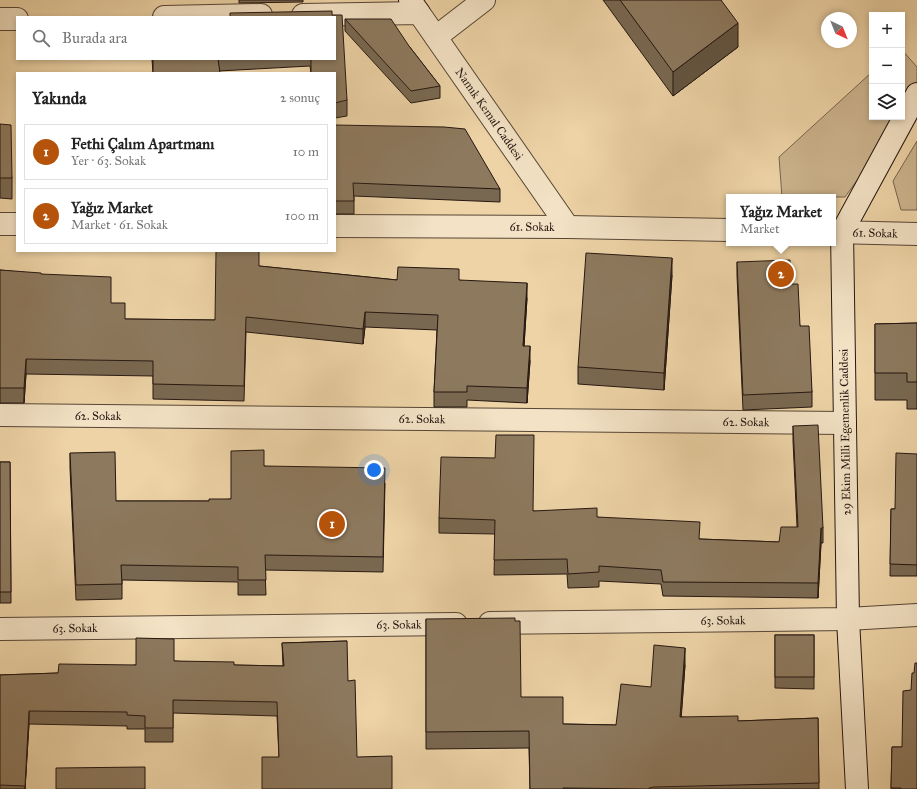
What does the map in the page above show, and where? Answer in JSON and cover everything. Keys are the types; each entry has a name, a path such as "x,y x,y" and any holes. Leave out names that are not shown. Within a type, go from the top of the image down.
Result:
{"street":[{"path":"436,37 484,0"},
{"path":"222,16 281,15 415,6"},
{"name":"Namık Kemal Caddesi","path":"415,6 568,227"},
{"path":"0,20 16,19"},
{"name":"29 Ekim Milli Egemenlik Caddesi","path":"857,789 848,619 845,423 837,232 917,94"},
{"path":"0,224 16,224"},
{"name":"61. Sokak","path":"336,226 568,227 726,230"},
{"name":"61. Sokak","path":"837,232 917,234"},
{"name":"62. Sokak","path":"0,415 845,423"},
{"name":"63. Sokak","path":"0,629 848,619 917,615"}],"shaded area":[{"path":"905,53 917,67 917,98 905,114"},
{"path":"869,75 869,120 901,120 845,197 836,197 836,194 782,194 779,157"},
{"path":"917,141 917,210 901,210 893,181"}],"building":[{"path":"620,0 721,0 738,23 673,72"},
{"path":"332,11 332,15 342,15 347,100 336,103 336,72 311,72 311,60 336,60 336,16 230,16 230,13"},
{"path":"345,19 391,19 409,46 440,86 411,91"},
{"path":"153,60 218,60 220,72 153,72"},
{"path":"0,124 11,125 12,178 0,178"},
{"path":"336,125 444,127 465,129 500,189 353,183 354,201 336,201"},
{"path":"216,252 259,252 259,266 397,280 398,267 459,269 459,280 527,283 523,346 530,346 527,388 467,386 467,392 434,392 438,315 365,312 363,329 246,317 244,386 153,384 153,361 26,359 24,388 0,388 0,270 41,274 111,277 111,303 125,303 125,319 215,320"},
{"path":"586,253 672,258 664,373 578,367"},
{"path":"790,260 791,284 798,284 800,326 809,326 812,392 743,395 737,262"},
{"path":"917,323 917,382 907,382 907,373 875,373 875,324"},
{"path":"818,425 823,528 821,528 818,583 663,582 661,570 599,566 599,572 568,574 567,559 494,560 495,520 439,518 441,457 495,458 496,435 534,435 533,511 597,508 597,517 700,522 699,539 779,542 781,527 798,527 793,426"},
{"path":"264,450 264,466 385,468 383,557 265,555 266,580 238,580 238,567 121,565 122,584 76,585 70,453 115,452 116,501 209,501 209,499 231,499 231,451"},
{"path":"896,453 917,454 917,565 890,564 891,509 895,509"},
{"path":"0,462 10,462 11,592 0,592"},
{"path":"515,618 515,621 520,621 521,697 563,697 563,724 616,725 621,684 651,687 654,645 685,648 680,717 738,716 738,721 818,718 819,783 654,787 649,789 530,789 529,731 426,732 426,619"},
{"path":"775,635 814,635 814,677 775,677"},
{"path":"136,638 174,639 174,661 234,662 234,665 284,666 282,643 347,641 348,681 355,680 357,757 392,756 392,789 262,789 262,757 279,757 277,702 173,700 173,728 145,728 145,716 127,715 127,712 29,711 25,786 0,785 0,675 58,673 59,664 136,665"},
{"path":"915,663 917,663 917,789 891,788 892,747 902,747 903,691 911,690 912,673 914,673"},
{"path":"145,767 145,789 56,789 56,768"}],"place":[{"name":"Yağız Market","path":"781,274"},
{"name":"Fethi Çalım Apartmanı","path":"332,524"}]}
